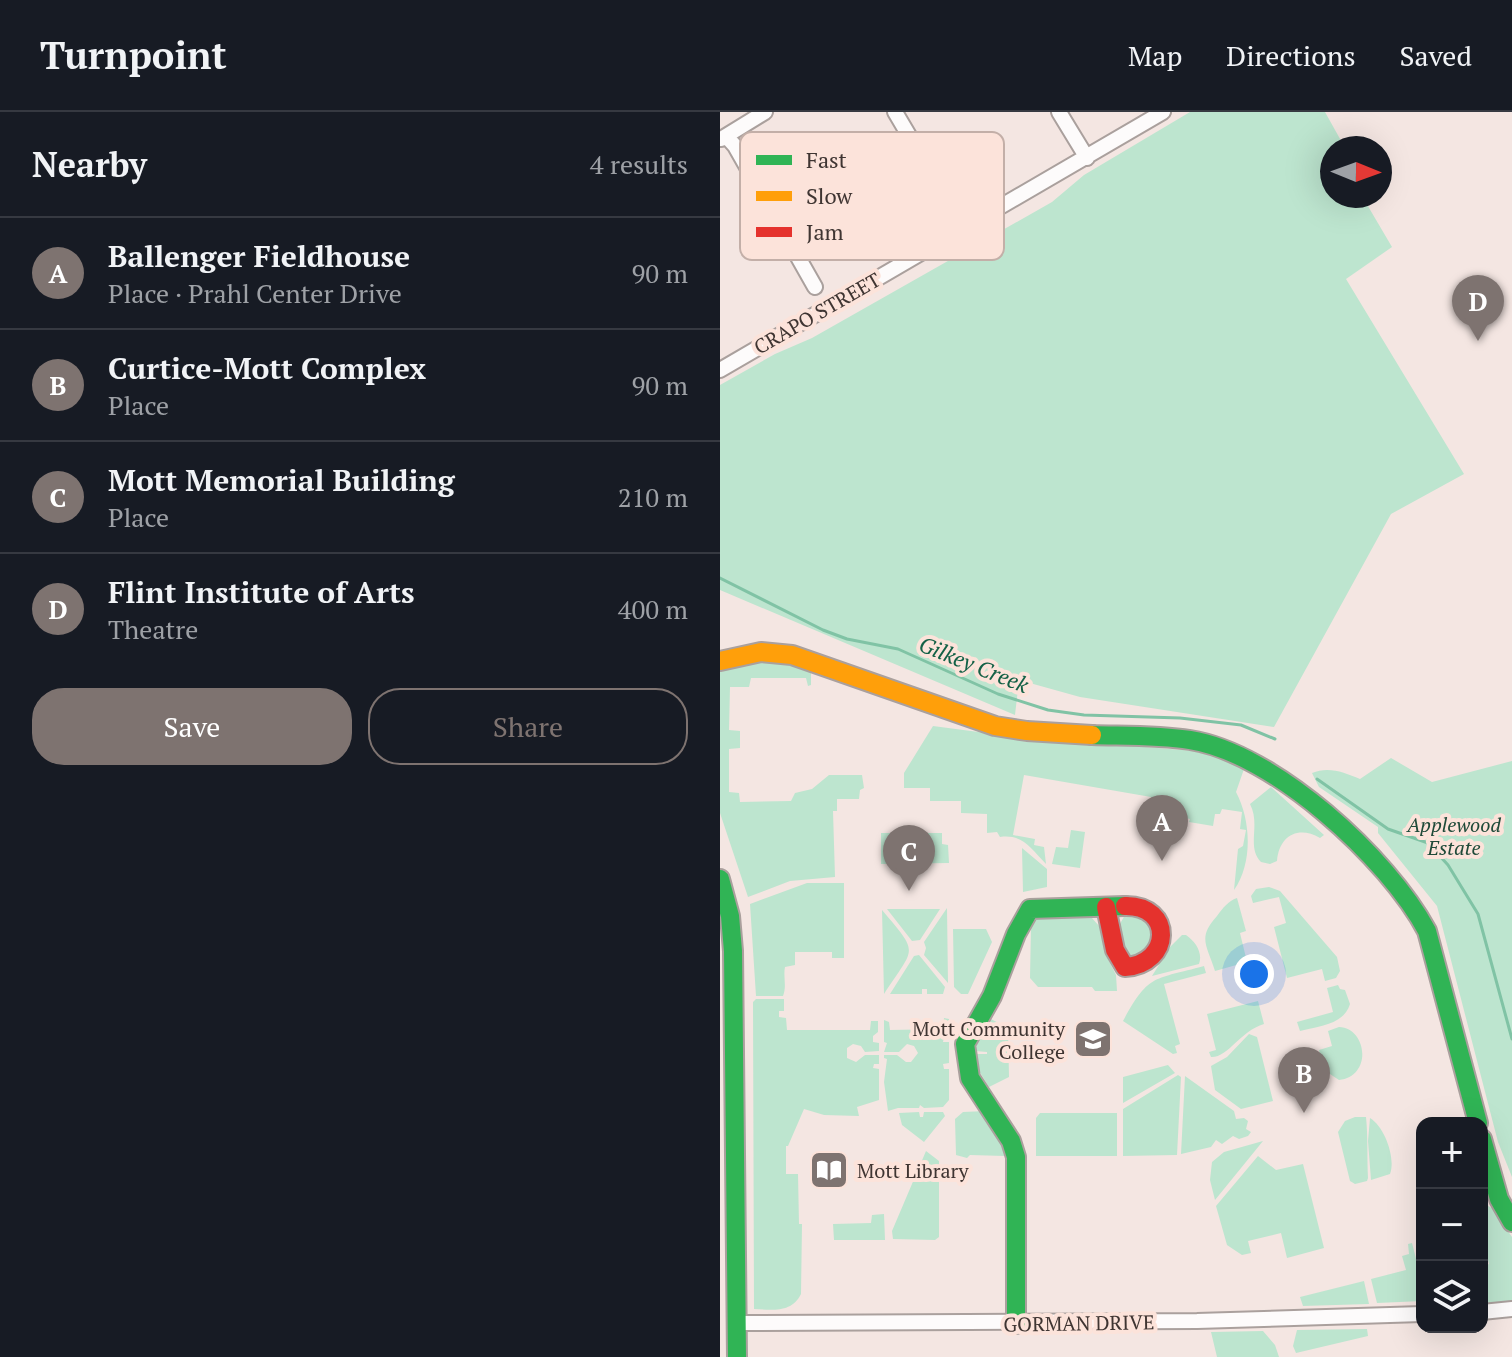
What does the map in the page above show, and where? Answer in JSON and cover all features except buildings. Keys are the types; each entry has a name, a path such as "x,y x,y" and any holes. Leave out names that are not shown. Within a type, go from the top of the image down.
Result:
{"street":[{"path":"740,155 735,146 723,138 765,112"},
{"path":"895,112 907,132"},
{"path":"1059,112 1087,158"},
{"name":"CRAPO STREET","path":"1004,206 1163,112"},
{"path":"800,260 815,287"},
{"name":"CRAPO STREET","path":"720,370 910,260"},
{"path":"720,661 754,651 777,651 995,726 1027,731 1191,740 1215,746 1254,763 1340,826 1363,847 1415,906 1427,931 1476,1117"},
{"path":"720,879 732,933 727,1064 728,1270 736,1323 737,1357"},
{"path":"1016,1324 1016,1157 1011,1141 970,1078 965,1044 992,996 1016,934 1030,909 1106,907"},
{"path":"1488,1160 1499,1199 1512,1222"},
{"path":"1488,1311 1512,1309"},
{"name":"GORMAN DRIVE","path":"736,1323 1016,1324 1242,1321 1416,1314"}],"green space":[{"path":"1190,112 1325,112 1338,136 1320,136 1320,208 1369,208 1392,247 1346,279 1464,474 1391,514 1274,727 1080,697 1019,680 1015,715 720,590 720,385 775,354 812,338 950,260 1004,260 1004,229 1052,202 1084,175"},
{"path":"775,659 807,666 811,672 811,685 808,686 806,678 751,678 749,687 730,687 729,730 740,731 740,748 729,749 729,792 739,793 740,802 791,801 795,793 812,789 829,775 862,775 864,788 860,790 859,799 837,799 837,811 833,811 835,877 790,881 748,897 720,813 720,672"},
{"path":"933,726 1009,736 1207,752 1244,769 1236,792 1245,815 1248,841 1240,879 1234,890 1238,849 1243,846 1246,830 1240,829 1242,812 1222,809 1220,814 1215,814 1213,826 1189,822 1190,819 1186,818 1148,815 1151,797 1024,775 1013,835 1035,839 1034,845 1044,847 1046,864 1020,840 1000,837 997,832 987,833 987,814 961,813 961,801 930,801 930,788 904,788 904,773"},
{"name":"Applewood Estate","path":"1391,758 1432,782 1512,761 1512,1177 1498,1142 1437,906 1378,833 1378,827 1319,787 1312,773 1330,770 1360,779"},
{"path":"1271,787 1324,835 1320,838 1304,833 1291,835 1281,845 1277,861 1270,864 1261,862 1254,850 1254,820 1250,804"},
{"path":"1071,830 1085,832 1080,868 1052,864 1056,847 1068,848"},
{"path":"881,833 942,833 942,844 948,845 949,863 881,864"},
{"path":"1022,848 1047,869 1047,887 1023,892"},
{"path":"807,883 844,883 844,958 832,958 832,952 795,952 795,965 785,967 783,996 756,996 750,904"},
{"path":"1269,887 1280,891 1337,957 1340,971 1336,978 1325,981 1322,969 1287,978 1274,927 1286,923 1279,897 1253,903 1251,896 1256,889"},
{"path":"1237,898 1246,931 1240,933 1247,962 1215,971 1205,936 1224,908"},
{"path":"947,908 948,983 924,955 924,942"},
{"path":"887,909 940,909 920,940 912,941"},
{"path":"882,910 903,935 909,951 884,994"},
{"path":"1139,911 1157,931 1144,959 1125,959 1117,929 1125,915"},
{"path":"1038,916 1091,917 1100,927 1108,959 1116,975 1117,991 1095,991 1092,987 1038,987 1030,978 1031,926"},
{"path":"953,929 986,929 992,942 968,994 961,994 954,987"},
{"path":"1182,935 1190,938 1198,948 1199,964 1152,976 1170,947"},
{"path":"919,955 945,987 943,994 927,994 927,989 922,989 922,994 890,994 914,956"},
{"path":"1204,966 1206,973 1164,984 1180,1044 1175,1046 1177,1053 1173,1054 1123,1021 1140,994 1154,981"},
{"path":"1338,985 1345,990 1350,1004 1347,1011 1330,1024 1300,1031 1297,1022 1333,1012 1327,988"},
{"path":"756,999 784,999 784,1011 779,1011 779,1017 786,1018 787,1030 870,1030 871,1021 878,1021 878,1032 873,1036 873,1042 879,1043 879,1051 865,1052 861,1046 853,1044 847,1048 847,1058 856,1062 865,1055 879,1055 879,1064 874,1064 873,1068 879,1069 879,1100 857,1107 859,1116 824,1115 804,1109 786,1146 786,1174 798,1174 799,1224 802,1224 801,1294 787,1307 774,1310 754,1309 753,1002"},
{"path":"1258,1001 1264,1024 1248,1032 1223,1053 1211,1057 1209,1052 1216,1050 1207,1014"},
{"path":"944,1018 949,1019 949,1036 944,1037 943,1042 949,1042 949,1063 943,1064 944,1069 949,1069 949,1100 943,1107 924,1108 920,1105 919,1108 888,1111 884,1082 887,1059 884,1055 897,1055 911,1062 918,1053 914,1046 907,1044 899,1052 884,1052 887,1043 884,1042 884,1020 889,1022 890,1030 943,1029"},
{"path":"989,1018 1008,1028 1009,1077 989,1087 979,1071 976,1054 987,1052 975,1051"},
{"path":"1339,1027 1356,1035 1362,1052 1357,1070 1350,1077 1339,1080 1324,1070 1319,1050 1332,1046 1328,1031"},
{"path":"1249,1034 1257,1037 1273,1101 1241,1109 1215,1090 1211,1066 1227,1057"},
{"path":"1168,1065 1175,1073 1123,1103 1123,1077"},
{"path":"1178,1075 1181,1077 1177,1155 1123,1156 1123,1109"},
{"path":"1185,1076 1234,1111 1236,1119 1248,1121 1246,1129 1251,1132 1248,1136 1239,1139 1233,1136 1222,1144 1216,1140 1211,1147 1181,1154"},
{"path":"986,1111 1001,1138 1005,1156 970,1155 967,1158 956,1155 955,1119 963,1112"},
{"path":"919,1112 920,1117 924,1112 943,1112 945,1116 924,1142 902,1125 899,1113"},
{"path":"1040,1113 1117,1113 1117,1156 1036,1156 1036,1118"},
{"path":"1366,1117 1368,1178 1355,1184 1350,1181 1338,1132 1345,1121"},
{"path":"1370,1118 1385,1136 1392,1160 1390,1174 1371,1180 1368,1141"},
{"path":"1263,1141 1215,1200 1210,1180 1212,1162 1224,1152"},
{"path":"926,1151 939,1161 939,1237 935,1240 893,1239 892,1231"},
{"path":"1258,1156 1276,1170 1303,1164 1324,1248 1287,1258 1281,1233 1248,1241 1251,1253 1242,1255 1227,1245 1216,1206"},
{"path":"1488,1206 1512,1237 1512,1302 1488,1306"},
{"path":"884,1214 885,1240 834,1240 833,1224 871,1223 872,1215"},
{"path":"1412,1243 1416,1259 1416,1301 1377,1303 1371,1279 1406,1270 1402,1256 1409,1254 1408,1244"},
{"path":"1364,1281 1369,1304 1303,1306 1300,1297"},
{"path":"1367,1329 1368,1336 1296,1353 1293,1346 1297,1330"},
{"path":"1263,1331 1275,1345 1279,1357 1217,1357 1211,1332"}],"waterway":[{"name":"Gilkey Creek","path":"720,578 823,630 847,639 898,649 998,694 1048,710 1241,725 1275,739"},
{"name":"Gilkey Creek","path":"1317,779 1388,829 1428,843 1448,865 1478,914 1512,1039"}],"traffic: fast":[{"path":"1092,735 1178,738 1223,749 1292,787 1357,842 1409,902 1427,931 1476,1117"},
{"path":"720,879 730,916 733,951 737,1357"},
{"path":"1016,1324 1016,1157 1011,1141 970,1078 965,1044 992,996 1016,934 1030,909 1125,906"},
{"path":"1488,1160 1499,1199 1512,1222"}],"traffic: slow":[{"path":"720,661 761,652 792,655 995,726 1092,735"}],"traffic: jam":[{"path":"1106,907 1115,950 1125,967 1152,956 1159,946 1161,935 1159,924 1152,915 1141,908 1125,906"}],"place":[{"name":"Flint Institute of Arts","path":"1478,341"},
{"name":"Ballenger Fieldhouse","path":"1162,861"},
{"name":"Mott Memorial Building","path":"909,891"},
{"name":"Mott Community College","path":"1093,1039"},
{"name":"Curtice-Mott Complex","path":"1304,1113"},
{"name":"Mott Library","path":"829,1170"}]}
